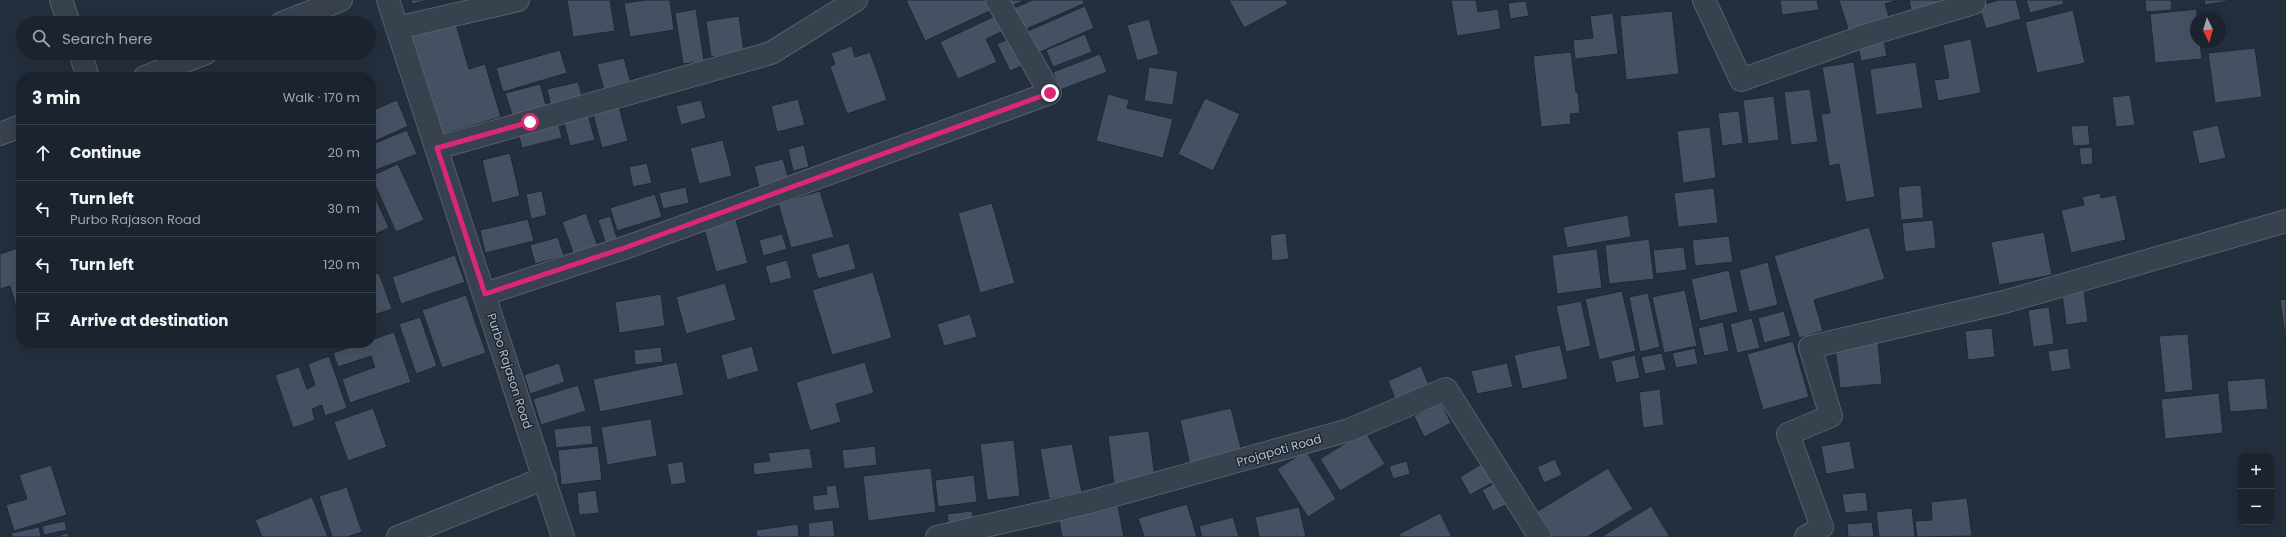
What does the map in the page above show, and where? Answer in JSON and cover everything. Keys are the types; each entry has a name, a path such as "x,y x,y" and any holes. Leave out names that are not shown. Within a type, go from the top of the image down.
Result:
{"street":[{"path":"61,0 67,16"},
{"path":"300,16 341,0"},
{"name":"Purbo Rajason Road","path":"388,0 563,537"},
{"path":"397,28 518,0"},
{"path":"437,148 771,53 856,0"},
{"path":"485,294 627,247 1050,93 997,0"},
{"path":"1704,0 1741,80 1864,36 1978,1"},
{"path":"82,60 86,72"},
{"path":"158,72 188,60"},
{"path":"0,134 16,128"},
{"path":"1806,537 1822,527 1788,434 1831,416 1810,347 2004,302 2286,221"},
{"name":"Projapoti Road","path":"937,537 1086,503 1342,432 1446,389 1540,537"},
{"path":"398,537 545,478"}],"building":[{"path":"411,0 429,0 412,4"},
{"path":"567,0 610,0 615,31 573,37"},
{"path":"646,0 670,0 674,30 630,37 624,3"},
{"path":"906,0 990,0 994,9 925,41"},
{"path":"1000,0 1025,0 1005,9"},
{"path":"1033,0 1083,0 1085,3 1024,30 1014,8"},
{"path":"1229,0 1286,0 1288,4 1244,28"},
{"path":"1451,0 1476,0 1478,12 1498,9 1501,29 1457,36"},
{"path":"1780,0 1817,0 1819,10 1782,15"},
{"path":"1839,0 1899,0 1885,4 1892,26 1851,39"},
{"path":"1909,0 1952,0 1911,10"},
{"path":"1999,0 2016,0 2021,19 1986,29 1979,6"},
{"path":"2026,0 2063,0 2064,4 2030,13"},
{"path":"2145,0 2171,0 2172,10 2146,12"},
{"path":"2204,0 2235,0 2205,5"},
{"path":"1526,1 1529,16 1510,19 1508,3"},
{"path":"1085,6 1094,28 1038,53 1028,31"},
{"path":"696,9 704,61 683,64 675,13"},
{"path":"2197,9 2197,12 2190,12 2190,48 2201,48 2202,59 2155,63 2150,14"},
{"path":"2073,10 2085,63 2037,73 2025,22"},
{"path":"1672,11 1679,74 1626,80 1620,16"},
{"path":"1001,13 1008,29 986,39 997,62 958,79 940,42"},
{"path":"1613,13 1618,54 1575,59 1573,40 1593,38 1590,16"},
{"path":"739,16 744,52 711,57 706,21"},
{"path":"1149,19 1159,54 1137,61 1127,25"},
{"path":"455,21 469,69 485,64 501,117 440,135 410,34"},
{"path":"1085,34 1092,52 1053,67 1046,50"},
{"path":"1883,35 1887,56 1861,61 1857,40"},
{"path":"1015,36 1028,63 1010,71 997,44"},
{"path":"1971,39 1981,93 1938,101 1934,80 1949,78 1943,45"},
{"path":"852,46 855,57 870,52 887,100 847,114 830,67 835,64 831,53"},
{"path":"2255,48 2262,97 2215,103 2208,53"},
{"path":"560,50 567,73 503,92 496,68"},
{"path":"1571,52 1580,113 1570,114 1571,124 1541,127 1533,56"},
{"path":"1100,54 1107,72 1060,90 1053,72"},
{"path":"624,58 631,83 604,90 597,64"},
{"path":"1854,62 1875,197 1846,202 1839,164 1829,166 1821,114 1830,113 1822,67"},
{"path":"1916,62 1923,108 1876,115 1870,69"},
{"path":"1149,67 1178,71 1173,105 1144,101"},
{"path":"578,82 583,99 551,106 547,89"},
{"path":"540,84 548,112 514,121 505,93"},
{"path":"1810,89 1818,142 1791,145 1784,92"},
{"path":"1108,94 1129,100 1127,108 1173,119 1163,158 1096,141"},
{"path":"2130,95 2135,125 2116,127 2112,97"},
{"path":"1774,96 1779,140 1748,144 1743,100"},
{"path":"1205,98 1240,114 1213,171 1178,154"},
{"path":"798,99 805,125 777,132 771,106"},
{"path":"397,100 408,126 376,141 376,109"},
{"path":"701,100 706,118 681,125 676,106"},
{"path":"618,103 628,141 602,148 592,110"},
{"path":"587,111 595,140 570,146 563,118"},
{"path":"1739,111 1743,143 1722,146 1718,113"},
{"path":"557,118 562,138 522,148 517,128"},
{"path":"2088,125 2090,145 2073,146 2071,126"},
{"path":"2218,125 2226,158 2199,164 2192,131"},
{"path":"1710,127 1716,178 1683,183 1677,131"},
{"path":"407,130 417,154 376,170 376,143"},
{"path":"723,140 732,176 699,184 690,148"},
{"path":"804,145 809,167 793,171 788,149"},
{"path":"2092,147 2093,164 2081,165 2079,148"},
{"path":"510,153 520,196 492,203 482,160"},
{"path":"783,159 789,180 759,187 754,166"},
{"path":"647,163 652,183 633,187 629,167"},
{"path":"398,164 424,220 396,232 376,187 376,174"},
{"path":"1921,185 1924,218 1901,220 1898,187"},
{"path":"686,187 689,203 663,209 659,193"},
{"path":"1714,188 1718,223 1678,227 1674,193"},
{"path":"542,191 547,215 531,219 526,194"},
{"path":"820,191 834,237 791,248 778,203"},
{"path":"2100,193 2101,198 2116,195 2126,240 2071,253 2061,210 2084,205 2082,197"},
{"path":"655,194 662,217 617,231 610,208"},
{"path":"376,199 389,228 376,234"},
{"path":"992,203 1015,283 980,293 958,213"},
{"path":"586,213 598,247 574,255 562,222"},
{"path":"1628,215 1631,237 1567,248 1563,227"},
{"path":"610,216 618,241 606,245 598,220"},
{"path":"528,219 534,241 485,253 480,230"},
{"path":"736,220 748,263 716,272 704,229"},
{"path":"1933,220 1936,248 1905,252 1902,223"},
{"path":"1869,227 1885,279 1814,300 1823,331 1799,338 1774,256"},
{"path":"2044,232 2052,275 1999,285 1991,242"},
{"path":"1286,233 1289,259 1272,261 1270,235"},
{"path":"782,234 787,249 763,256 759,240"},
{"path":"1729,236 1733,262 1695,266 1692,240"},
{"path":"558,237 564,256 535,264 530,245"},
{"path":"1649,239 1654,279 1609,284 1605,245"},
{"path":"849,243 856,269 818,279 811,254"},
{"path":"1684,247 1687,270 1656,274 1653,250"},
{"path":"16,249 16,307 10,286 0,289 0,254"},
{"path":"1597,249 1602,288 1557,294 1552,255"},
{"path":"455,255 465,282 401,304 392,277"},
{"path":"787,260 792,278 770,284 765,266"},
{"path":"1768,262 1778,305 1749,312 1739,270"},
{"path":"1729,270 1738,312 1700,321 1691,279"},
{"path":"873,272 892,338 832,355 812,290"},
{"path":"379,273 392,309 376,314 376,274"},
{"path":"725,283 736,320 686,334 676,297"},
{"path":"1685,290 1697,346 1664,353 1652,297"},
{"path":"2084,290 2088,322 2066,325 2062,293"},
{"path":"1622,291 1636,351 1599,360 1585,299"},
{"path":"1648,293 1660,347 1640,352 1629,297"},
{"path":"661,294 665,326 619,333 615,302"},
{"path":"466,295 486,353 442,368 422,310"},
{"path":"2286,299 2286,342 2280,300"},
{"path":"1581,301 1591,346 1566,352 1556,306"},
{"path":"2049,307 2054,344 2033,347 2028,310"},
{"path":"1784,311 1791,336 1764,343 1758,318"},
{"path":"970,314 977,337 944,346 937,324"},
{"path":"420,317 437,366 416,374 399,324"},
{"path":"1752,318 1760,348 1737,353 1730,324"},
{"path":"1723,322 1729,351 1704,356 1698,328"},
{"path":"1992,328 1995,357 1968,360 1965,331"},
{"path":"394,332 411,382 350,403 342,379 375,367 371,356 338,367 333,353 348,348 376,348 376,338"},
{"path":"2188,334 2193,390 2165,393 2159,336"},
{"path":"1793,341 1809,397 1763,410 1747,354"},
{"path":"1878,343 1882,384 1840,388 1835,347"},
{"path":"1560,345 1568,379 1522,389 1514,355"},
{"path":"752,346 759,371 727,380 721,355"},
{"path":"661,347 663,362 635,365 634,350"},
{"path":"1695,348 1698,364 1676,368 1672,353"},
{"path":"2068,348 2071,369 2051,372 2048,351"},
{"path":"1662,353 1666,370 1645,374 1641,357"},
{"path":"1635,355 1640,378 1616,383 1611,361"},
{"path":"329,356 347,408 325,416 322,405 312,409 315,420 293,428 275,375 299,367 307,389 315,385 308,364"},
{"path":"677,362 684,395 600,412 593,379"},
{"path":"865,362 874,393 836,404 841,422 810,431 796,382"},
{"path":"559,363 565,382 530,394 524,375"},
{"path":"1507,363 1513,387 1477,394 1471,371"},
{"path":"1421,366 1432,392 1398,406 1388,381"},
{"path":"2265,378 2268,409 2230,412 2227,381"},
{"path":"578,385 586,411 541,425 533,399"},
{"path":"1660,389 1664,425 1643,428 1639,392"},
{"path":"2219,393 2223,433 2165,439 2161,399"},
{"path":"1441,402 1451,423 1424,437 1414,416"},
{"path":"373,408 387,447 348,461 334,422"},
{"path":"1231,408 1242,452 1190,465 1180,420"},
{"path":"651,419 657,456 607,465 601,427"},
{"path":"591,425 593,444 556,448 554,429"},
{"path":"1149,431 1155,478 1114,484 1108,436"},
{"path":"1365,431 1385,464 1340,491 1320,459"},
{"path":"1014,440 1020,496 987,500 980,444"},
{"path":"1850,441 1855,469 1826,474 1821,446"},
{"path":"1072,444 1082,493 1049,499 1040,449"},
{"path":"598,446 602,480 561,485 558,450"},
{"path":"875,446 877,465 844,469 842,450"},
{"path":"810,448 813,468 754,475 753,463 770,461 768,453"},
{"path":"1306,451 1336,499 1308,517 1277,469"},
{"path":"1555,459 1562,475 1544,483 1537,467"},
{"path":"683,461 686,483 671,485 667,464"},
{"path":"1407,461 1410,474 1393,479 1389,466"},
{"path":"1485,462 1495,481 1470,495 1460,477"},
{"path":"51,465 67,515 14,531 6,505 27,499 19,475"},
{"path":"931,468 936,512 868,521 863,476"},
{"path":"1608,468 1633,509 1587,537 1547,537 1533,514"},
{"path":"974,475 977,502 938,507 935,480"},
{"path":"1497,482 1508,504 1493,511 1482,490"},
{"path":"836,485 840,508 814,511 812,496 827,494 826,486"},
{"path":"347,487 362,532 347,537 332,537 319,496"},
{"path":"596,490 599,513 579,515 577,493"},
{"path":"1866,492 1868,511 1845,513 1842,494"},
{"path":"312,497 328,537 262,537 255,520"},
{"path":"1967,498 1972,536 1917,537 1915,521 1932,520 1931,502"},
{"path":"1187,504 1197,537 1144,537 1138,518"},
{"path":"1118,506 1124,537 1062,537 1059,519"},
{"path":"1651,506 1670,537 1601,537"},
{"path":"1299,507 1306,537 1259,537 1255,517"},
{"path":"1912,508 1915,537 1879,537 1876,512"},
{"path":"972,511 974,524 949,527 947,514"},
{"path":"1440,513 1452,537 1401,537 1399,534"},
{"path":"1233,517 1239,537 1202,537 1199,526"},
{"path":"833,520 835,537 809,537 808,523"},
{"path":"65,521 67,530 44,535 42,526"},
{"path":"1872,522 1874,537 1848,537 1847,524"},
{"path":"798,524 799,537 757,537 756,530"},
{"path":"39,527 41,537 12,537 11,533"},
{"path":"68,533 69,537 54,537"}],"route":[{"path":"530,122 437,148 485,294 627,247 1050,93"}]}
